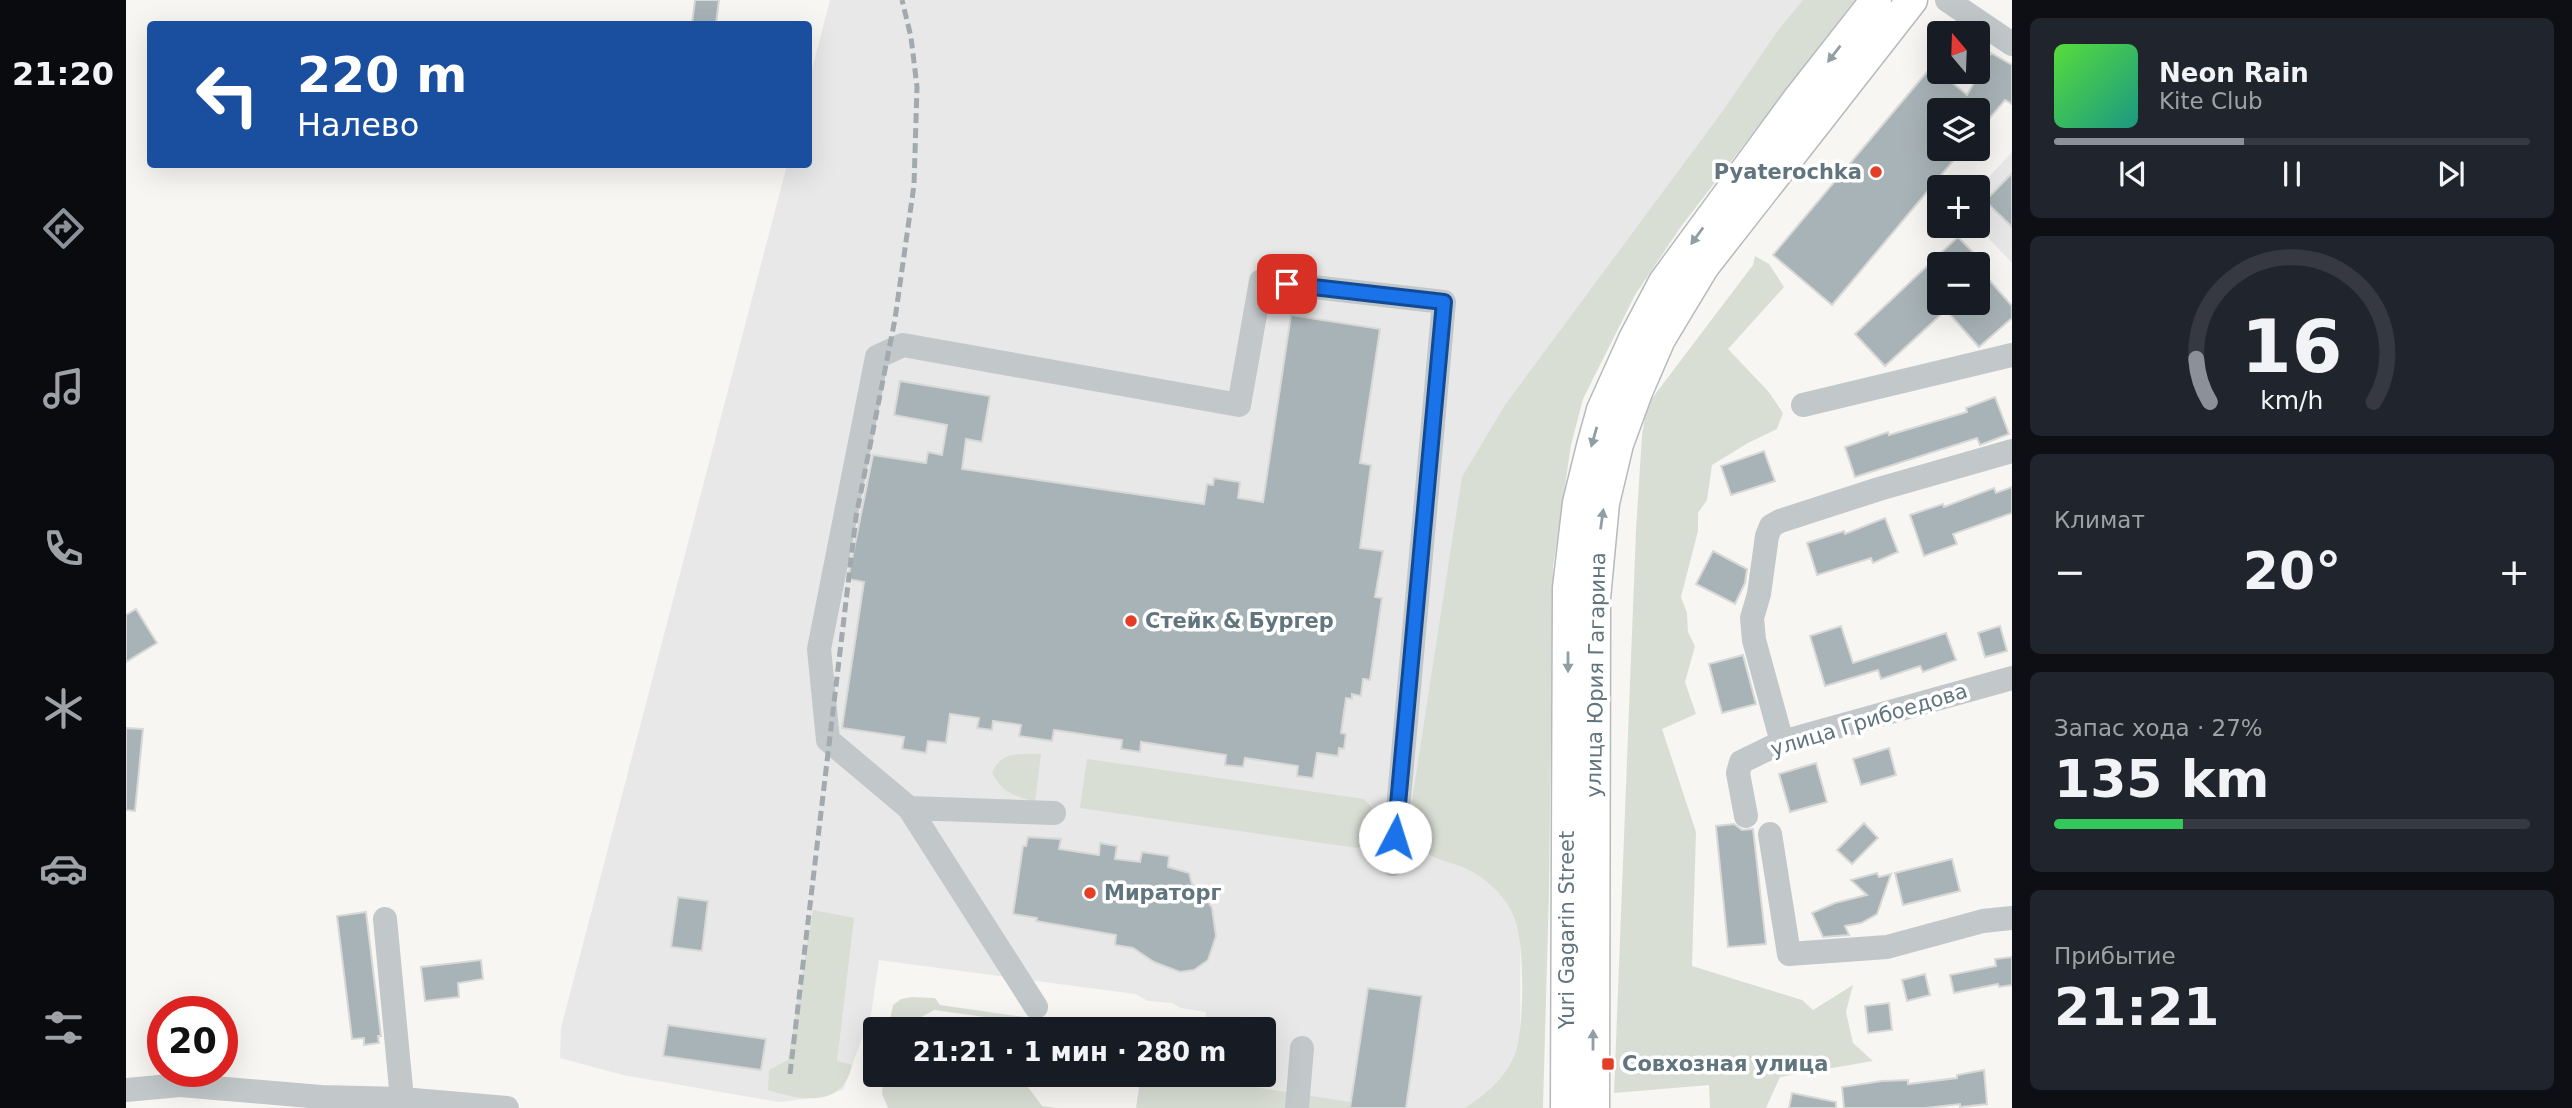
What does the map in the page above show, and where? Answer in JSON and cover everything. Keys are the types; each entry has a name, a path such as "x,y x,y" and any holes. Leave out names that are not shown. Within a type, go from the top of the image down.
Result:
{"main road":[{"name":"Yuri Gagarin Street","path":"1566,1108 1568,588 1578,503 1591,446 1620,367 1664,282 1774,130 1876,0"},
{"name":"улица Юрия Гагарина","path":"1594,1108 1595,598 1604,503 1618,444 1660,340 1704,266 1912,0"}],"street":[{"path":"1947,0 2012,44"},
{"path":"1036,1007 909,807 828,740 818,649 877,358 904,345 1239,405 1261,281 1444,302 1392,864"},
{"path":"1803,405 2012,355"},
{"path":"1782,742 1754,640 1752,618 1771,526 1879,489 2012,451"},
{"name":"улица Грибоедова","path":"1746,816 1738,773 1741,762 1782,742 2012,678"},
{"path":"909,807 1054,813"},
{"path":"1770,834 1789,954 1887,947 1983,921 2012,918"},
{"path":"385,919 402,1099"},
{"path":"1297,1108 1302,1048"},
{"path":"129,1096 180,1085 507,1108"}],"shaded area":[{"name":"Мираторг","path":"830,0 1826,0 1522,397 1520,1108 1193,1108 1196,1087 1276,1087 1276,1017 1205,1017 1206,1012 1181,1008 1172,1003 1148,1001 1135,994 879,960 871,1014 870,1017 863,1017 863,1036 843,1090 779,1102 623,1075 560,1058 561,1028 786,168 812,168 812,69"},
{"path":"1803,0 1855,0 1680,228 1635,295 1583,399 1571,445 1553,567 1543,1108 1465,1108 1494,1085 1515,1054 1520,1029 1522,975 1517,927 1506,902 1478,875 1424,851 1414,838 1409,820 1462,477 1505,405 1722,112 1779,29"},
{"path":"2012,152 2012,263 1988,238 1990,176"},
{"path":"1755,256 1769,264 1784,287 1728,349 1768,391 1783,413 1777,429 1712,465 1707,500 1698,513 1698,531 1681,597 1687,613 1688,632 1695,646 1685,682 1696,714 1662,729 1696,832 1692,966 1802,1000 1813,1010 1853,985 1846,1012 1853,1043 1873,1061 1780,1077 1766,1108 1710,1108 1709,1085 1614,1093 1636,530 1642,435 1647,405 1753,265"},
{"path":"1041,754 1035,802 1010,793 992,773 1006,757"},
{"path":"1087,759 1364,799 1375,811 1374,828 1370,837 1357,848 1080,808"},
{"path":"813,910 854,918 837,1061 852,1065 840,1089 819,1098 807,1098 768,1090 769,1070 788,1060"},
{"path":"935,998 940,1005 1024,1017 984,1017 934,1010 919,1017 890,1017 893,1005 901,999"},
{"path":"883,1087 1028,1087 1042,1106 1057,1108 888,1108 882,1094"},
{"path":"1139,1087 1253,1087 1389,1108 1136,1108"}],"building":[{"path":"695,0 719,0 716,21 692,21"},
{"path":"1990,55 2012,65 2012,104 2005,100 1990,118 1990,98 1927,98 1927,161 1953,161 1941,175 1927,175 1927,192 1832,305 1773,255 1927,72 1927,84 1954,84 1967,95 1973,84 1990,84"},
{"path":"2012,173 2012,227 1990,206 1990,196"},
{"path":"1959,238 1972,252 1942,252"},
{"path":"1927,266 1927,315 1941,315 1885,366 1855,334"},
{"path":"1990,281 2012,306 2012,318 1979,347 1950,315 1990,315"},
{"path":"1291,315 1380,329 1360,463 1371,465 1360,548 1383,551 1375,597 1382,598 1370,680 1363,679 1361,696 1352,694 1352,699 1346,698 1341,733 1346,734 1344,749 1339,748 1338,756 1317,753 1313,778 1297,776 1298,766 1245,758 1243,767 1225,765 1226,755 1141,742 1140,752 1121,749 1122,740 1054,730 1052,741 1019,736 1021,725 993,721 992,730 977,728 979,718 950,714 946,743 928,741 926,753 902,749 904,737 842,728 864,582 848,579 873,455 926,463 928,452 942,455 947,425 894,415 900,381 990,396 982,442 966,439 962,469 1204,504 1207,484 1213,485 1214,478 1240,482 1238,498 1263,502"},
{"path":"1995,397 2009,434 1980,445 1977,438 1855,477 1845,447 1888,432 1889,435 1967,412 1966,408"},
{"path":"1764,451 1775,481 1731,495 1721,466"},
{"path":"2012,487 2012,513 1953,534 1957,544 1924,556 1910,515 1943,504 1944,507 1994,488 1996,493"},
{"path":"1885,518 1898,552 1873,563 1871,558 1817,575 1807,543 1844,531 1845,534"},
{"path":"1713,551 1747,569 1745,583 1735,604 1696,584"},
{"path":"136,609 157,643 126,662 126,615"},
{"path":"1841,626 1853,663 1946,633 1956,660 1923,672 1920,666 1881,679 1878,670 1825,686 1810,636"},
{"path":"2000,626 2007,651 1985,657 1978,633"},
{"path":"1743,655 1756,704 1722,713 1709,664"},
{"path":"126,728 143,729 135,811 126,810"},
{"path":"1889,748 1896,775 1861,785 1853,759"},
{"path":"1816,763 1827,802 1790,812 1779,774"},
{"path":"1864,823 1878,838 1852,864 1837,850"},
{"path":"1734,824 1742,830 1753,829 1766,944 1728,947 1716,826"},
{"path":"1028,837 1061,839 1059,849 1099,855 1100,843 1117,846 1115,859 1140,862 1142,852 1169,856 1168,867 1189,873 1192,884 1203,893 1212,908 1216,936 1208,960 1194,970 1180,972 1154,962 1133,948 1115,945 1116,935 1036,921 1037,918 1013,914 1023,846 1026,846"},
{"path":"1952,859 1960,891 1903,905 1895,873"},
{"path":"1877,873 1879,877 1891,874 1877,914 1861,923 1845,926 1849,935 1823,937 1812,913 1835,903 1867,895 1851,880"},
{"path":"678,897 708,901 702,951 671,947"},
{"path":"366,912 381,1036 378,1036 379,1043 364,1045 364,1038 352,1039 337,916"},
{"path":"2012,957 2012,985 1999,987 1998,984 1954,993 1950,975 1996,966 1995,959"},
{"path":"481,960 483,979 458,983 459,997 425,1001 421,967"},
{"path":"1925,974 1930,995 1907,1001 1902,980"},
{"path":"1368,988 1422,996 1406,1108 1350,1108"},
{"path":"1889,1003 1892,1030 1868,1033 1865,1006"},
{"path":"668,1025 766,1039 761,1070 663,1056"},
{"path":"1984,1070 1987,1104 1925,1108 1844,1108 1842,1087 1882,1081 1908,1080 1908,1084 1957,1078 1957,1075"},
{"path":"1792,1093 1836,1102 1836,1108 1789,1108"}],"railway":[{"path":"790,1074 856,517 895,319 914,185 917,87 911,37 902,0"}],"place":[{"name":"Pyaterochka","path":"1876,172"},
{"name":"Стейк & Бургер","path":"1131,621"},
{"name":"Мираторг","path":"1090,893"},
{"name":"Совхозная улица","path":"1608,1064"}],"route":[{"path":"1287,284 1444,302 1395,837"}]}
